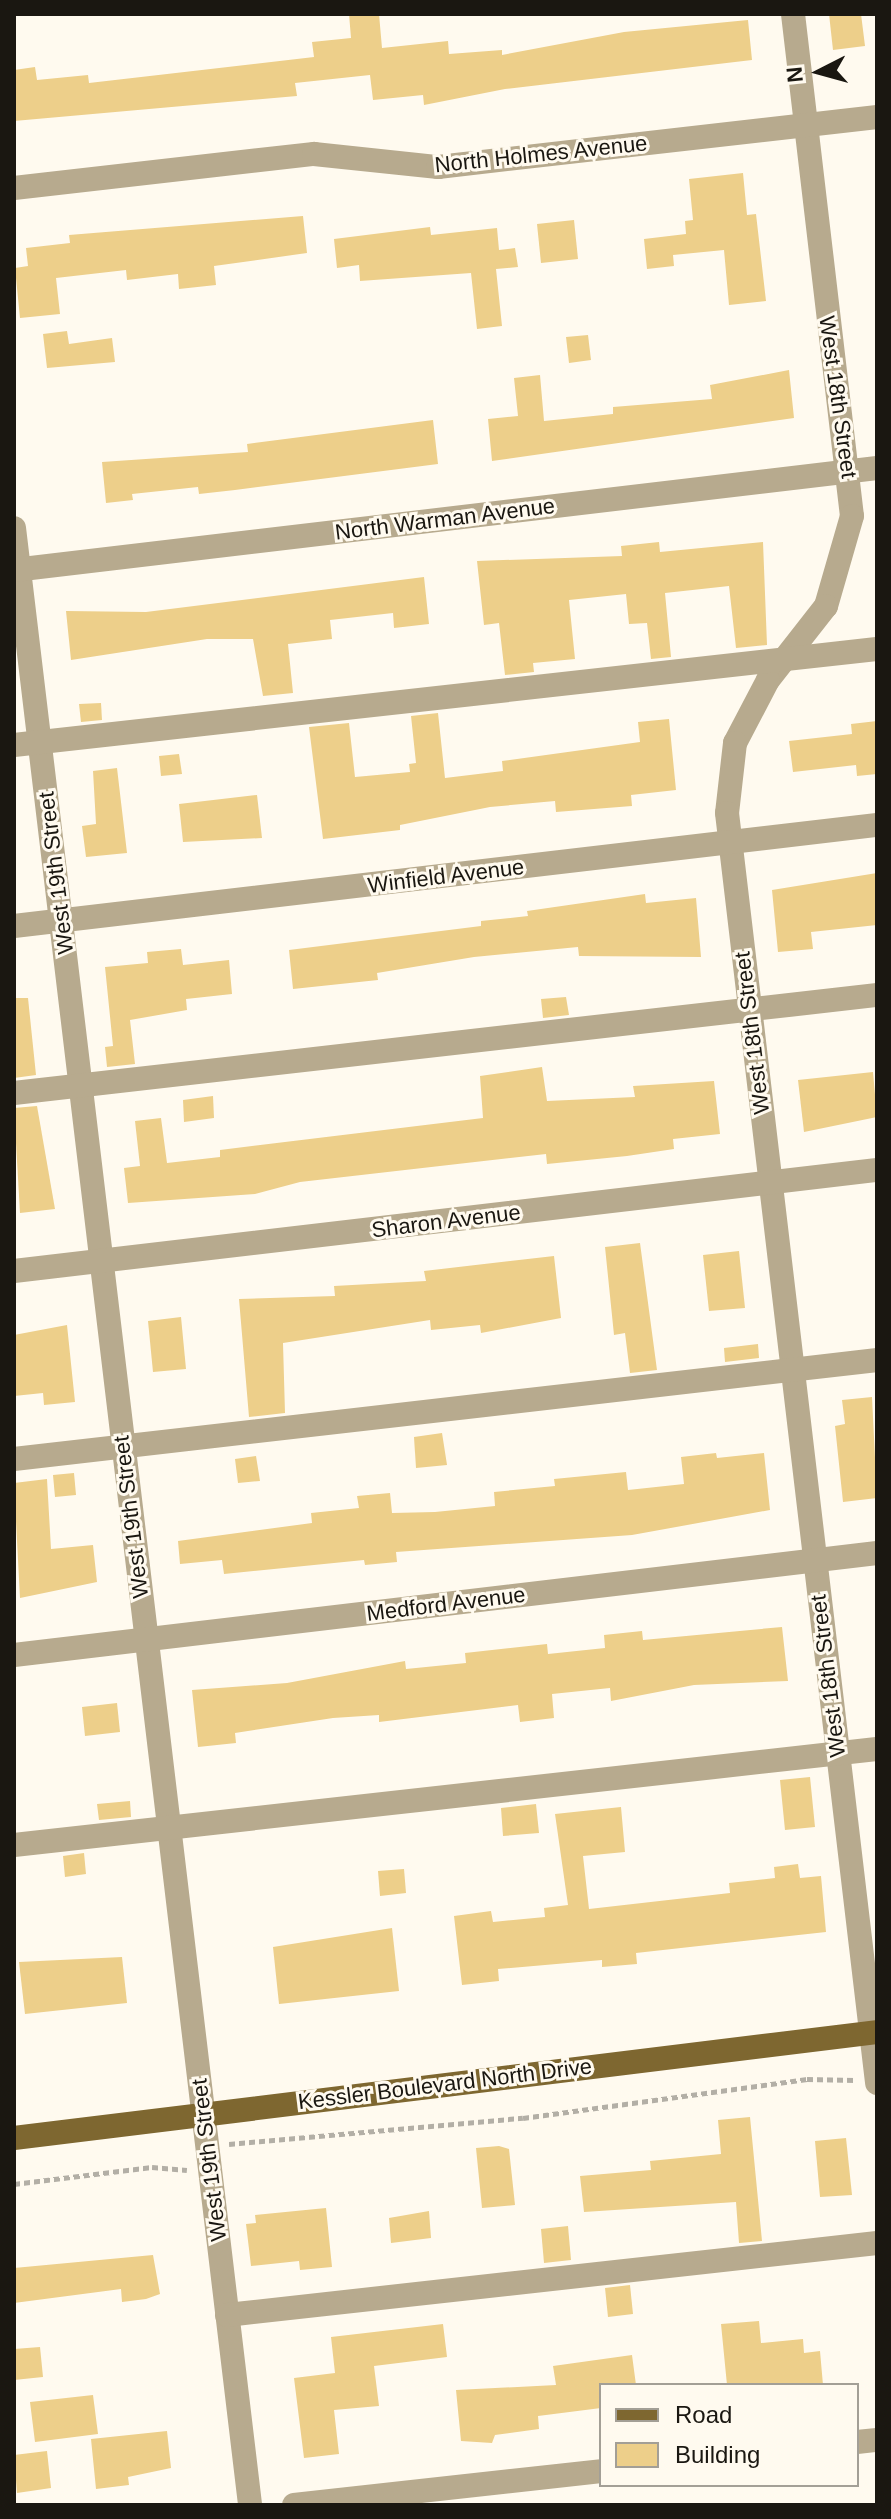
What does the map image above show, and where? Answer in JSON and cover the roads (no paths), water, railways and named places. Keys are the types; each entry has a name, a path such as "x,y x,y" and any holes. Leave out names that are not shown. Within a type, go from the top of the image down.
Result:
{"main road":[{"name":"Kessler Boulevard North Drive","path":"14,2138 874,2032"}],"street":[{"name":"West 18th Street","path":"793,14 852,516 840,573 826,606 781,661 735,743 726,790 814,1561 874,2032 877,2082"},
{"name":"North Holmes Avenue","path":"14,188 314,154 438,167 877,117"},
{"name":"North Warman Avenue","path":"17,569 877,468"},
{"name":"West 19th Street","path":"14,528 250,2505"},
{"path":"14,745 877,649"},
{"name":"Winfield Avenue","path":"14,926 877,825"},
{"path":"14,1093 877,995"},
{"name":"Sharon Avenue","path":"14,1271 877,1170"},
{"path":"14,1459 877,1360"},
{"name":"Medford Avenue","path":"14,1655 877,1553"},
{"path":"14,1845 877,1749"},
{"path":"227,2315 877,2243"},
{"path":"294,2505 599,2471"}]}
